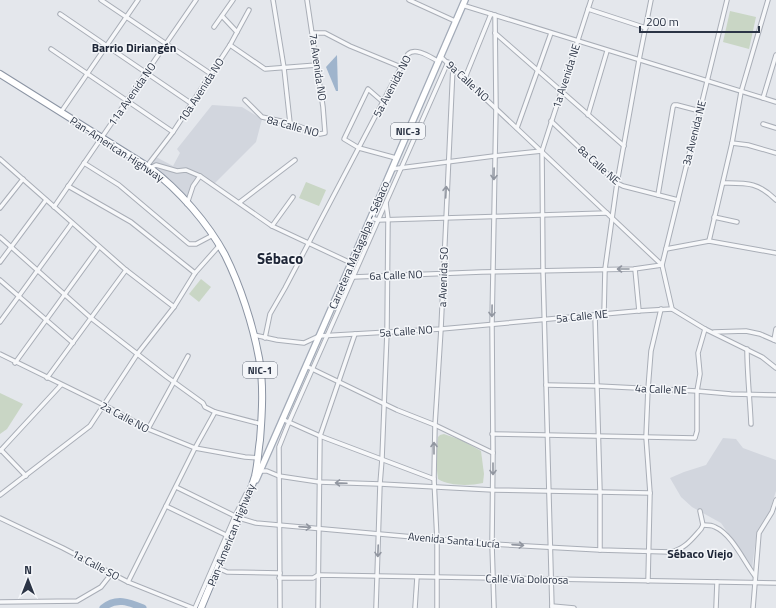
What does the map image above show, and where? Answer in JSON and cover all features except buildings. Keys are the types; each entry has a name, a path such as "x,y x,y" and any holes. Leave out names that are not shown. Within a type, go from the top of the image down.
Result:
{"highway":[{"name":"Pan-American Highway","path":"0,74 149,167 164,179 213,235 225,255 241,293 260,360 262,397 258,458 251,490 237,517 201,608"}],"main road":[{"name":"Carretera Matagalpa - Sébaco","path":"251,490 320,336 463,3"}],"street":[{"path":"101,0 211,74"},
{"path":"61,112 138,0"},
{"name":"11a Avenida NO","path":"54,207 196,0"},
{"path":"214,27 233,0"},
{"path":"273,0 284,68 290,123"},
{"name":"7a Avenida NO","path":"308,0 323,107 325,133"},
{"path":"409,0 456,21"},
{"name":"1a Avenida NE","path":"550,548 543,271 542,151 591,0"},
{"path":"604,314 605,269 617,183 651,0"},
{"name":"3a Avenida NE","path":"662,265 727,0"},
{"path":"709,241 724,183 741,92 768,0"},
{"path":"463,3 493,15 776,102"},
{"path":"588,9 646,28"},
{"name":"10a Avenida NO","path":"149,167 230,45 249,10"},
{"path":"60,14 192,104"},
{"path":"493,15 495,33 496,107 492,324 492,578 494,608"},
{"path":"465,78 493,15"},
{"path":"222,16 237,32"},
{"path":"313,33 325,33 350,46 401,67"},
{"path":"495,33 624,146"},
{"path":"517,128 551,33"},
{"path":"230,45 265,69 317,65"},
{"path":"50,49 173,132"},
{"name":"5a Avenida NO","path":"265,338 270,314 408,54 411,51 415,51 439,58"},
{"path":"588,115 607,51"},
{"path":"763,98 776,55"},
{"name":"9a Calle NO","path":"439,58 453,66 662,265"},
{"path":"280,608 279,447 448,62"},
{"name":"a Avenida SO","path":"437,608 434,425 441,329 453,66"},
{"path":"383,102 368,89 344,139 359,148 396,158"},
{"name":"8a Calle NO","path":"244,100 262,117 290,123 320,134 325,133"},
{"path":"658,195 674,105 700,112"},
{"name":"8a Calle NE","path":"551,121 617,183 622,186 678,200"},
{"path":"763,124 776,128"},
{"path":"732,143 748,145 776,153"},
{"path":"392,169 542,151"},
{"path":"0,159 126,270 174,307"},
{"path":"240,202 294,160"},
{"path":"84,163 119,185 190,244 196,244 213,235"},
{"path":"149,167 156,165 177,171 186,170 200,176 240,202 272,226 351,263"},
{"path":"187,204 193,186 200,176"},
{"path":"0,208 23,179"},
{"path":"724,183 748,183 759,186 776,200"},
{"path":"68,186 131,222 195,273"},
{"path":"272,226 293,197"},
{"path":"0,262 46,200"},
{"path":"376,608 387,332 388,220 386,202"},
{"path":"371,218 388,220 445,217 607,214"},
{"path":"714,217 737,222"},
{"path":"0,322 72,223"},
{"path":"0,238 91,318 203,403 205,407 215,412 261,424"},
{"path":"666,249 709,241 776,254"},
{"path":"0,495 90,426 138,353 174,307 195,273 219,246"},
{"path":"15,363 99,247"},
{"path":"662,265 672,309 712,332 762,357 776,368"},
{"name":"6a Calle NO","path":"346,275 353,277 443,273 635,269 662,265"},
{"path":"635,269 639,311"},
{"path":"48,378 126,270"},
{"path":"0,280 73,343"},
{"path":"648,581 650,493 646,437 648,389 651,351 661,309"},
{"name":"5a Calle NE","path":"492,324 672,309"},
{"path":"596,315 600,550"},
{"name":"5a Calle NO","path":"254,335 265,338 304,343 320,336 327,335 441,329 492,324"},
{"path":"492,434 695,438 697,391 700,374 698,353 705,328"},
{"path":"712,332 746,331 760,334 775,340 776,330"},
{"path":"318,608 320,436 355,334"},
{"path":"747,349 751,424"},
{"name":"2a Calle NO","path":"0,354 15,363 104,405 148,429 195,448 244,457 258,458"},
{"path":"148,429 188,356"},
{"path":"306,366 384,404 434,425 493,453"},
{"path":"26,476 0,451 61,385"},
{"name":"4a Calle NE","path":"546,386 597,386 776,395"},
{"path":"128,582 195,448 215,412"},
{"path":"282,419 320,436 434,478"},
{"path":"260,471 267,471 278,476 319,482 493,490 650,493"},
{"name":"Avenida Santa Lucía","path":"176,487 237,517 256,523 492,544 550,548 670,552 682,548 701,529 703,525"},
{"path":"753,608 759,533 772,512 776,500"},
{"path":"166,506 229,537 194,608"},
{"path":"700,511 703,525 714,526 722,531 735,546 755,576"},
{"name":"1a Calle SO","path":"0,518 63,548 128,582 194,608"},
{"path":"550,548 552,607 574,608"},
{"name":"Calle Vía Dolorosa","path":"218,568 227,572 313,578 318,575 776,583"},
{"path":"0,602 77,601 101,588 112,573"},
{"path":"415,608 417,577"},
{"path":"716,608 718,582"}],"shaded area":[{"path":"212,105 242,107 262,119 256,142 213,185 200,174 193,186 188,201 149,166 156,157 173,166 180,153 177,149"},
{"path":"723,438 736,439 743,448 776,460 776,491 768,516 757,531 752,568 721,523 692,507 681,497 670,478 706,465"}],"green space":[{"path":"730,11 756,17 749,49 723,42"},
{"path":"306,182 326,190 319,206 299,198"},
{"path":"201,279 211,287 199,302 189,294"},
{"path":"0,393 23,404 7,429 0,434"},
{"path":"444,434 461,440 481,451 484,474 483,483 459,485 438,479 436,463 438,437"}],"water":[{"path":"337,55 338,91 336,91 326,67"}],"waterway":[{"path":"103,608 118,602 128,602 143,608"}],"district":[{"name":"Barrio Diriangén","path":"134,47"},
{"name":"Sébaco","path":"280,258"},
{"name":"Sébaco Viejo","path":"700,553"}]}
